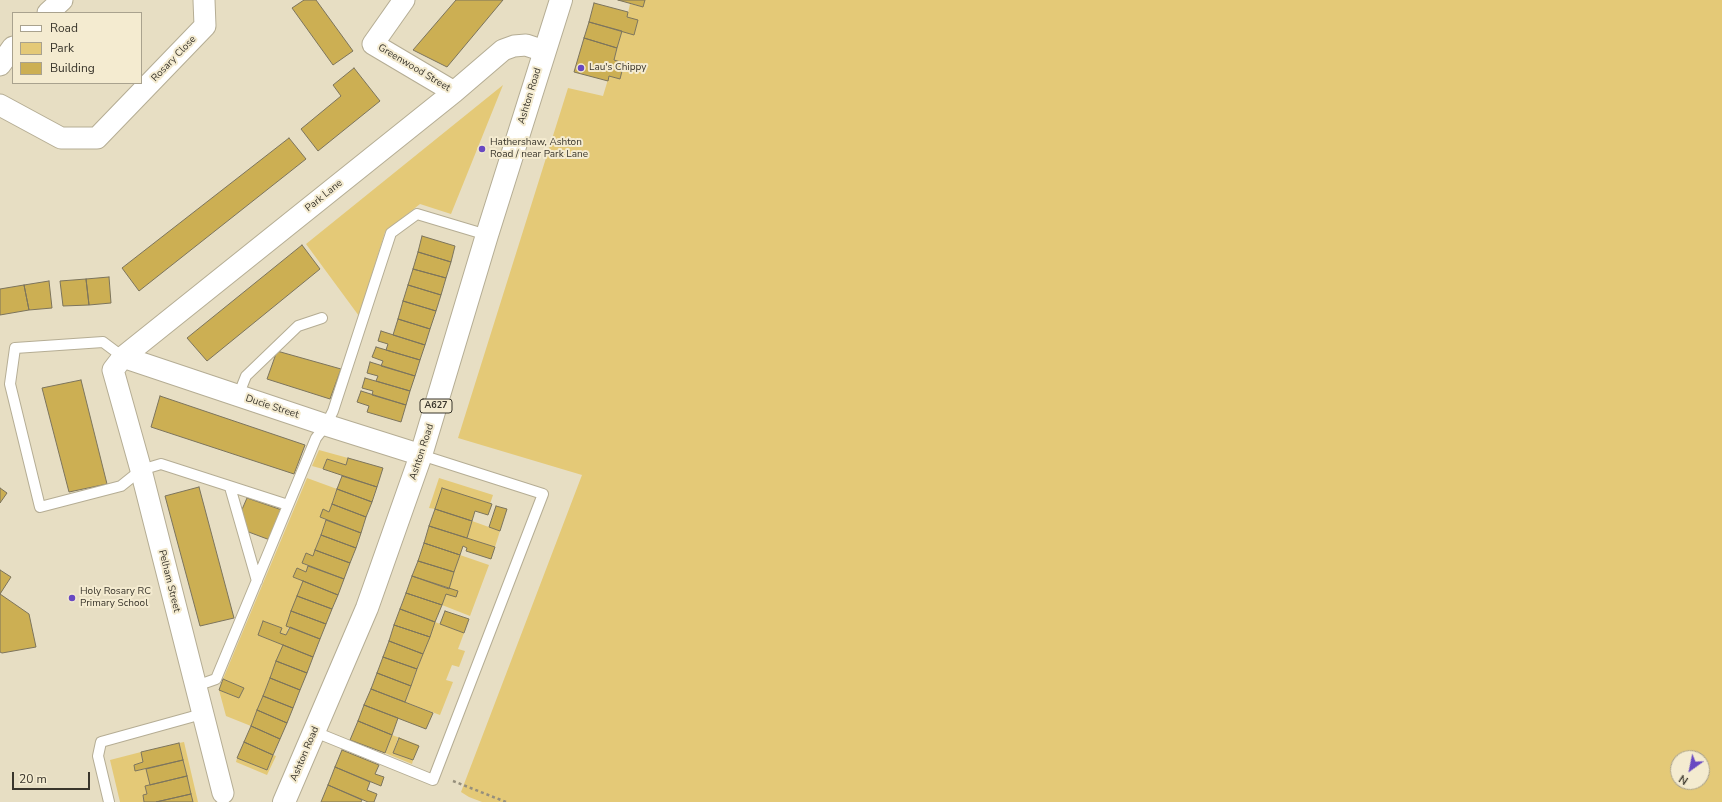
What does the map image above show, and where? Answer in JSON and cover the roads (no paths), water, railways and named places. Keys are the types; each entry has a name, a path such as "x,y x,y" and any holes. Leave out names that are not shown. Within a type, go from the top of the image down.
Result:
{"highway":[{"name":"Ashton Road","path":"284,802 368,608 421,454 487,235 561,0"}],"street":[{"path":"49,12 62,0"},
{"name":"Rosary Close","path":"0,105 61,138 97,138 205,26 204,0"},
{"name":"Greenwood Street","path":"404,0 373,44 454,92"},
{"name":"Park Lane","path":"118,364 504,50 514,46 526,45 544,51"},
{"path":"0,65 12,48"},
{"name":"Ducie Street","path":"118,364 238,396 421,454"},
{"name":"Pelham Street","path":"118,364 141,470 223,793"}],"lane":[{"path":"196,686 216,679 316,438 326,425 333,411 391,233 416,214 487,235"},
{"path":"238,396 246,376 298,326 322,318"},
{"path":"118,364 102,342 15,348 10,384 40,507 121,486 141,470 162,464 288,505"},
{"path":"315,732 433,780 543,494 421,454"},
{"path":"230,487 257,581"},
{"path":"109,802 98,756 101,742 202,714"}],"place":[{"name":"Lau's Chippy","path":"581,68"},
{"name":"Hathershaw, Ashton Road / near Park Lane","path":"482,149"},
{"name":"Holy Rosary RC Primary School","path":"72,598"}]}
